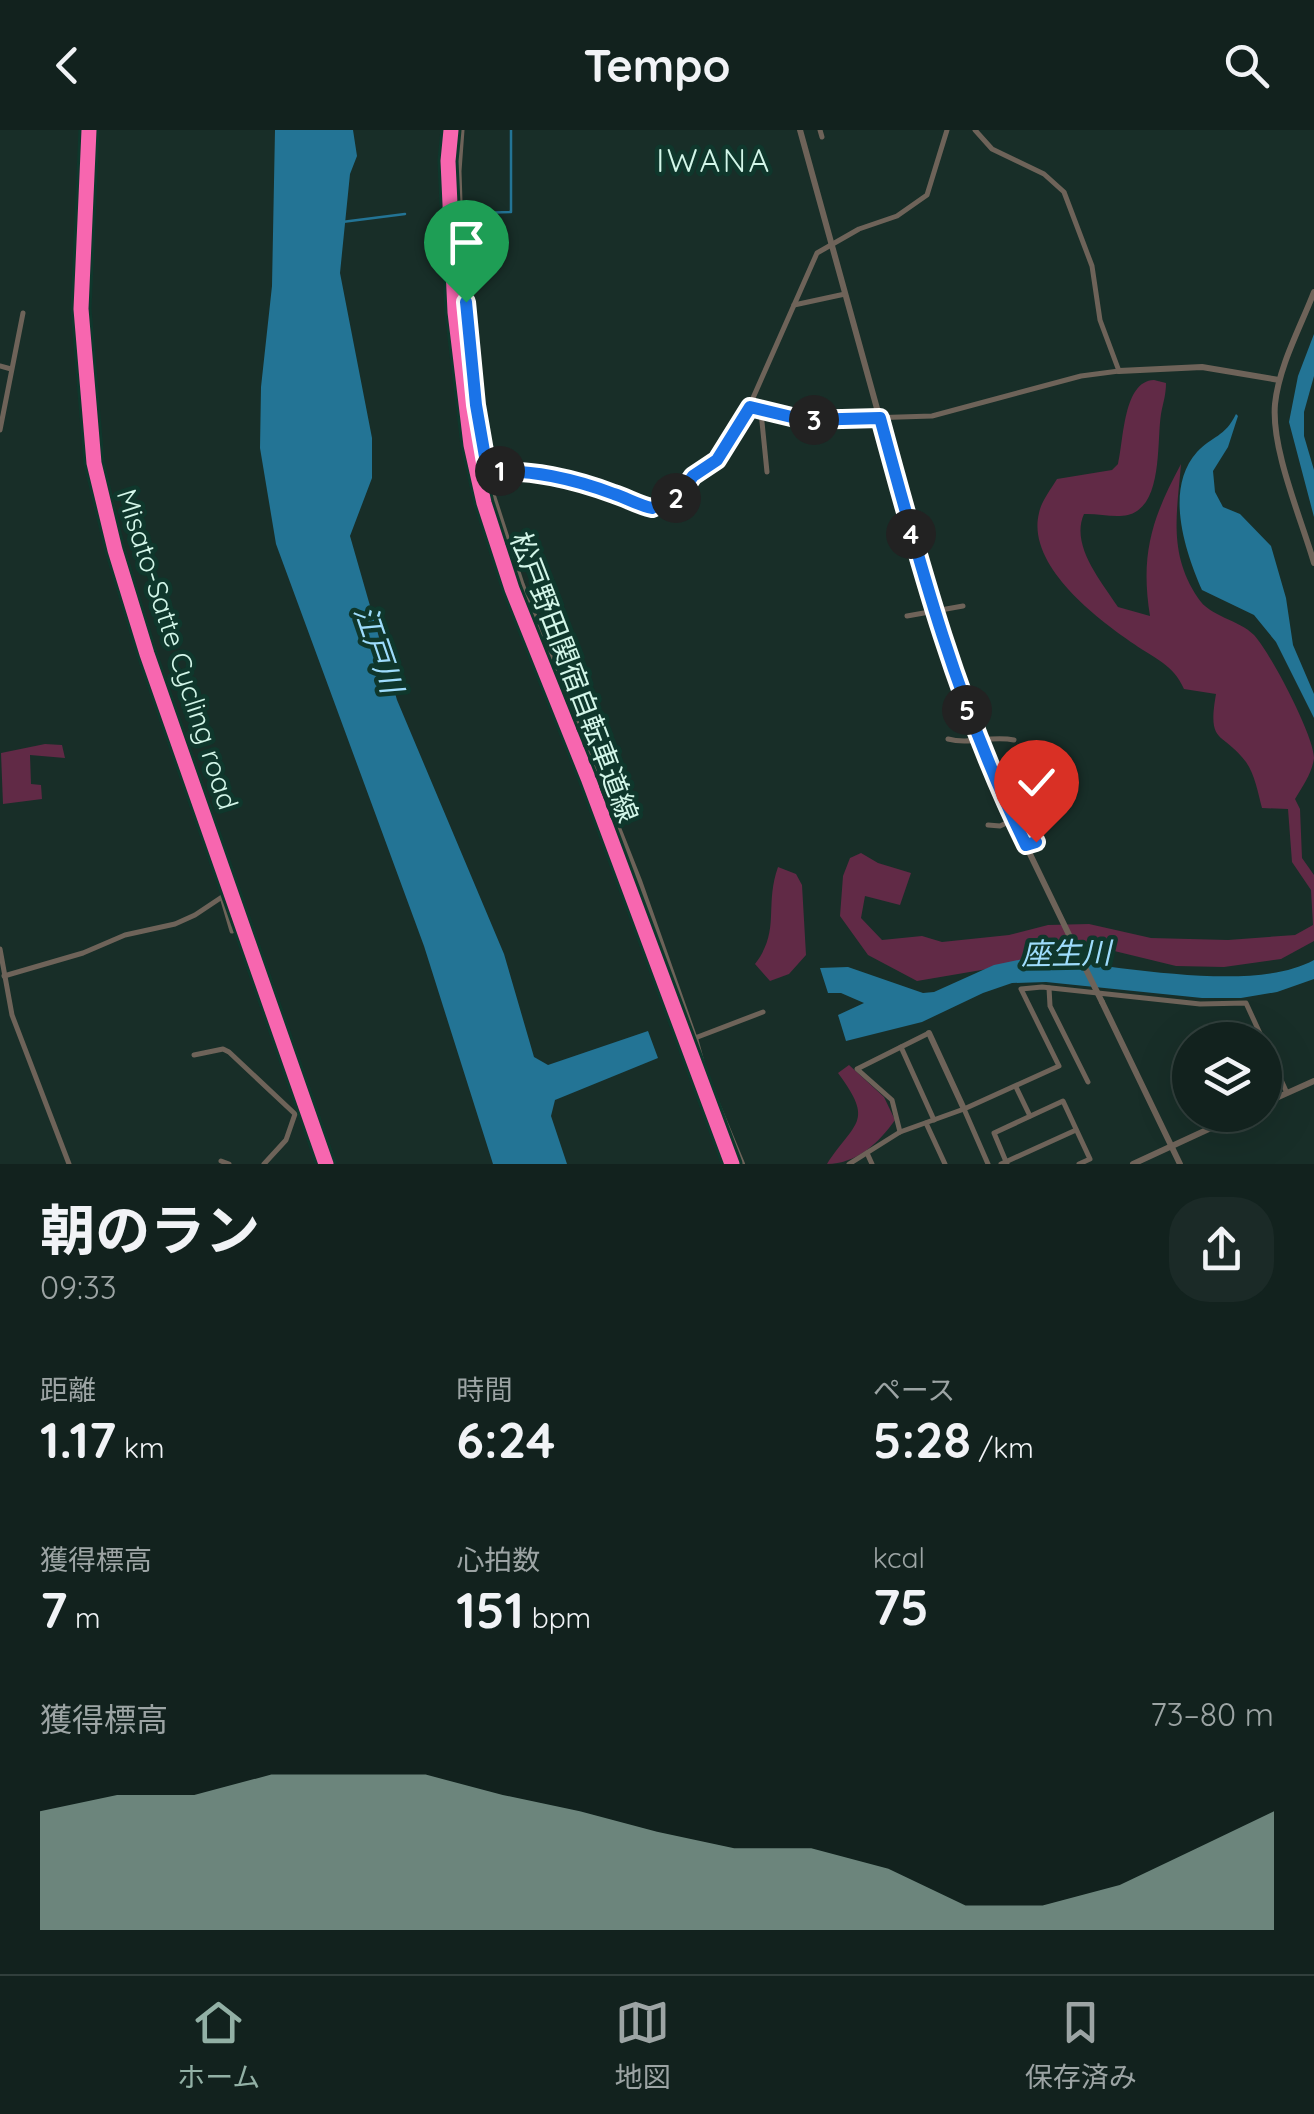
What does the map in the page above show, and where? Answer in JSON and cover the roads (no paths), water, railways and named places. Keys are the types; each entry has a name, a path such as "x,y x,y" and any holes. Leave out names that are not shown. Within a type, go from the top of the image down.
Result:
{"street":[{"path":"462,130 462,262 476,405 488,474 522,584 640,882 704,1074 742,1164"},
{"path":"800,130 933,612 978,740 1180,1164"},
{"path":"975,130 1004,157 1044,174 1064,192 1092,266 1100,320 1119,371"},
{"path":"488,474 524,471 614,493 646,507 657,507 679,496 693,476 717,460 750,407 814,257 859,229 897,216 928,195 944,131"},
{"path":"1314,292 1279,380 1275,410 1277,439 1314,563"},
{"path":"792,305 845,294"},
{"path":"0,430 3,388 11,370 23,313"},
{"path":"0,366 11,370"},
{"path":"750,407 804,420 932,416 1081,376 1182,366 1279,380"},
{"path":"761,412 768,472"},
{"path":"908,616 963,606"},
{"path":"948,739 1014,740"},
{"path":"988,825 1000,826 1013,820"},
{"path":"1026,845 1036,842"},
{"path":"4,976 83,953 112,939 175,924 222,897 232,931"},
{"path":"0,949 19,1036 70,1164"},
{"path":"0,994 6,988"},
{"path":"1049,988 1050,1006 1088,1082"},
{"path":"849,1164 900,1132 964,1110 1059,1066 1021,989 1049,988 1200,1004 1246,1004 1255,1022"},
{"path":"695,1038 764,1012"},
{"path":"900,1132 892,1100 857,1069 930,1033 988,1164"},
{"path":"901,1047 934,1120"},
{"path":"194,1055 223,1049 230,1052 297,1117 286,1140 264,1164"},
{"path":"1282,1096 1314,1081"},
{"path":"1282,1083 1287,1094"},
{"path":"1016,1086 1030,1116"},
{"path":"1076,1130 1005,1163 994,1133 1063,1101 1090,1159 1079,1164"},
{"path":"926,1123 945,1164"},
{"path":"1132,1164 1203,1132"},
{"path":"867,1153 872,1164"},
{"path":"221,1161 229,1164"}],"water":[{"name":"江戸川","path":"275,130 353,130 357,156 350,174 340,273 372,438 372,478 350,536 397,700 504,954 534,1057 548,1065 648,1031 658,1058 555,1100 551,1116 567,1164 493,1164 424,946 276,544 260,448 261,387 272,286"},
{"path":"1314,334 1314,376 1304,412 1304,436 1314,470 1314,517 1289,422 1298,376"},
{"path":"1236,414 1228,447 1213,471 1215,492 1223,507 1240,514 1271,546 1286,598 1293,645 1314,694 1314,718 1276,642 1254,615 1202,590 1184,539 1180,502 1187,467"},
{"path":"1028,958 1215,976 1286,970 1314,960 1314,979 1277,992 1241,998 1202,998 1046,982 1012,983 922,1022 846,1041 838,1015 864,1003 841,993 828,993 820,968 848,967 923,993 934,992 994,965"}],"waterway":[{"path":"480,213 511,212 511,130"},
{"path":"342,222 405,214"}],"district":[{"name":"IWANA","path":"714,160"}],"water label":[{"name":"座生川","path":"1066,953"}]}
